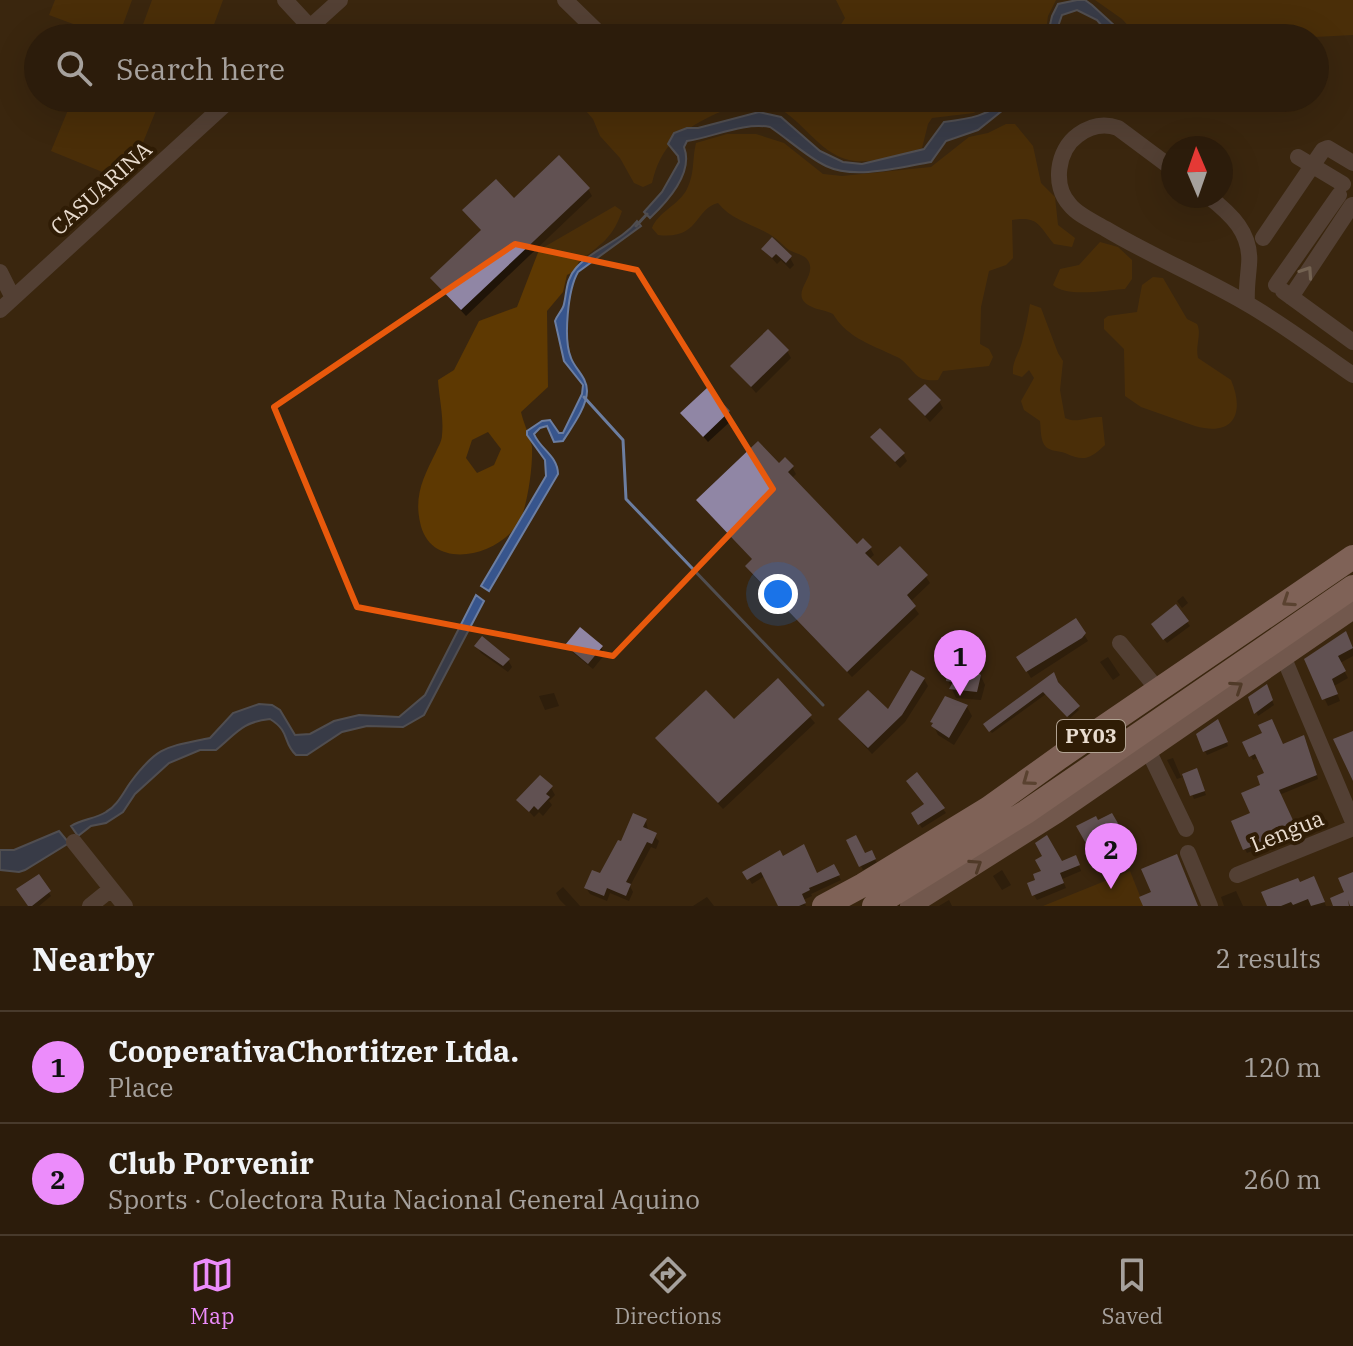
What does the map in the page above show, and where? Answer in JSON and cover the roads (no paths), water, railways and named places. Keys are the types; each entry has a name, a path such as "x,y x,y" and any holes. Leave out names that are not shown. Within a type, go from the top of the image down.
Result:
{"highway":[{"name":"PY03","path":"824,906 989,808 1353,557"},
{"name":"PY03","path":"874,906 1026,812 1353,587"}],"main road":[{"name":"PY03","path":"910,906 1057,813 1208,706 1353,609"},
{"path":"1026,812 1208,706"}],"street":[{"path":"285,0 299,24"},
{"path":"313,24 340,0"},
{"path":"565,0 590,24"},
{"name":"CASUARINA","path":"0,310 217,112"},
{"path":"1161,160 1118,128 1107,124 1090,128 1069,144 1061,156 1058,183 1071,207 1144,252 1247,303 1353,375"},
{"path":"1263,238 1305,162 1328,148 1353,163"},
{"path":"1305,162 1348,193"},
{"path":"1348,193 1271,282 1353,342"},
{"path":"1291,297 1348,193"},
{"path":"1222,208 1234,219 1247,239 1247,303"},
{"path":"0,272 13,298"},
{"path":"1120,643 1158,690"},
{"path":"1283,656 1353,825"},
{"path":"1148,750 1186,829"},
{"name":"Lengua","path":"1237,875 1353,825"},
{"path":"74,842 125,906"},
{"path":"1188,853 1210,906"},
{"path":"90,906 111,889"}],"water":[{"path":"1085,0 1113,24 1100,24 1077,10 1062,15 1059,24 1050,24 1058,4"},
{"path":"759,112 781,117 820,151 843,162 862,164 924,149 944,122 1000,112 978,130 946,141 931,162 878,171 850,172 826,166 770,127 739,128 687,141 684,147 685,167 677,186 650,218 644,212 662,192 679,162 668,144 674,133 687,128"},
{"path":"637,221 641,226 578,272 574,280 567,339 571,358 585,381 586,397 563,441 554,442 547,426 534,434 555,462 558,474 489,591 481,586 546,476 545,460 527,431 542,421 550,420 559,433 563,433 582,394 583,385 564,361 555,321 563,306 570,276 590,255"},
{"path":"476,595 484,601 424,715 403,727 367,726 342,732 307,755 296,755 277,724 270,719 252,723 216,750 200,750 169,763 135,794 123,812 106,823 91,826 78,836 71,826 110,809 156,754 173,746 210,738 233,713 259,704 272,705 280,710 295,735 310,734 334,721 359,715 399,717 425,695"},
{"path":"59,831 69,843 25,870 0,870 0,850 14,850"}],"waterway":[{"path":"636,226 647,214"},
{"path":"584,397 623,440 626,499 823,705"}],"place":[{"name":"CooperativaChortitzer Ltda.","path":"960,696"},
{"name":"Club Porvenir","path":"1111,889"}]}
